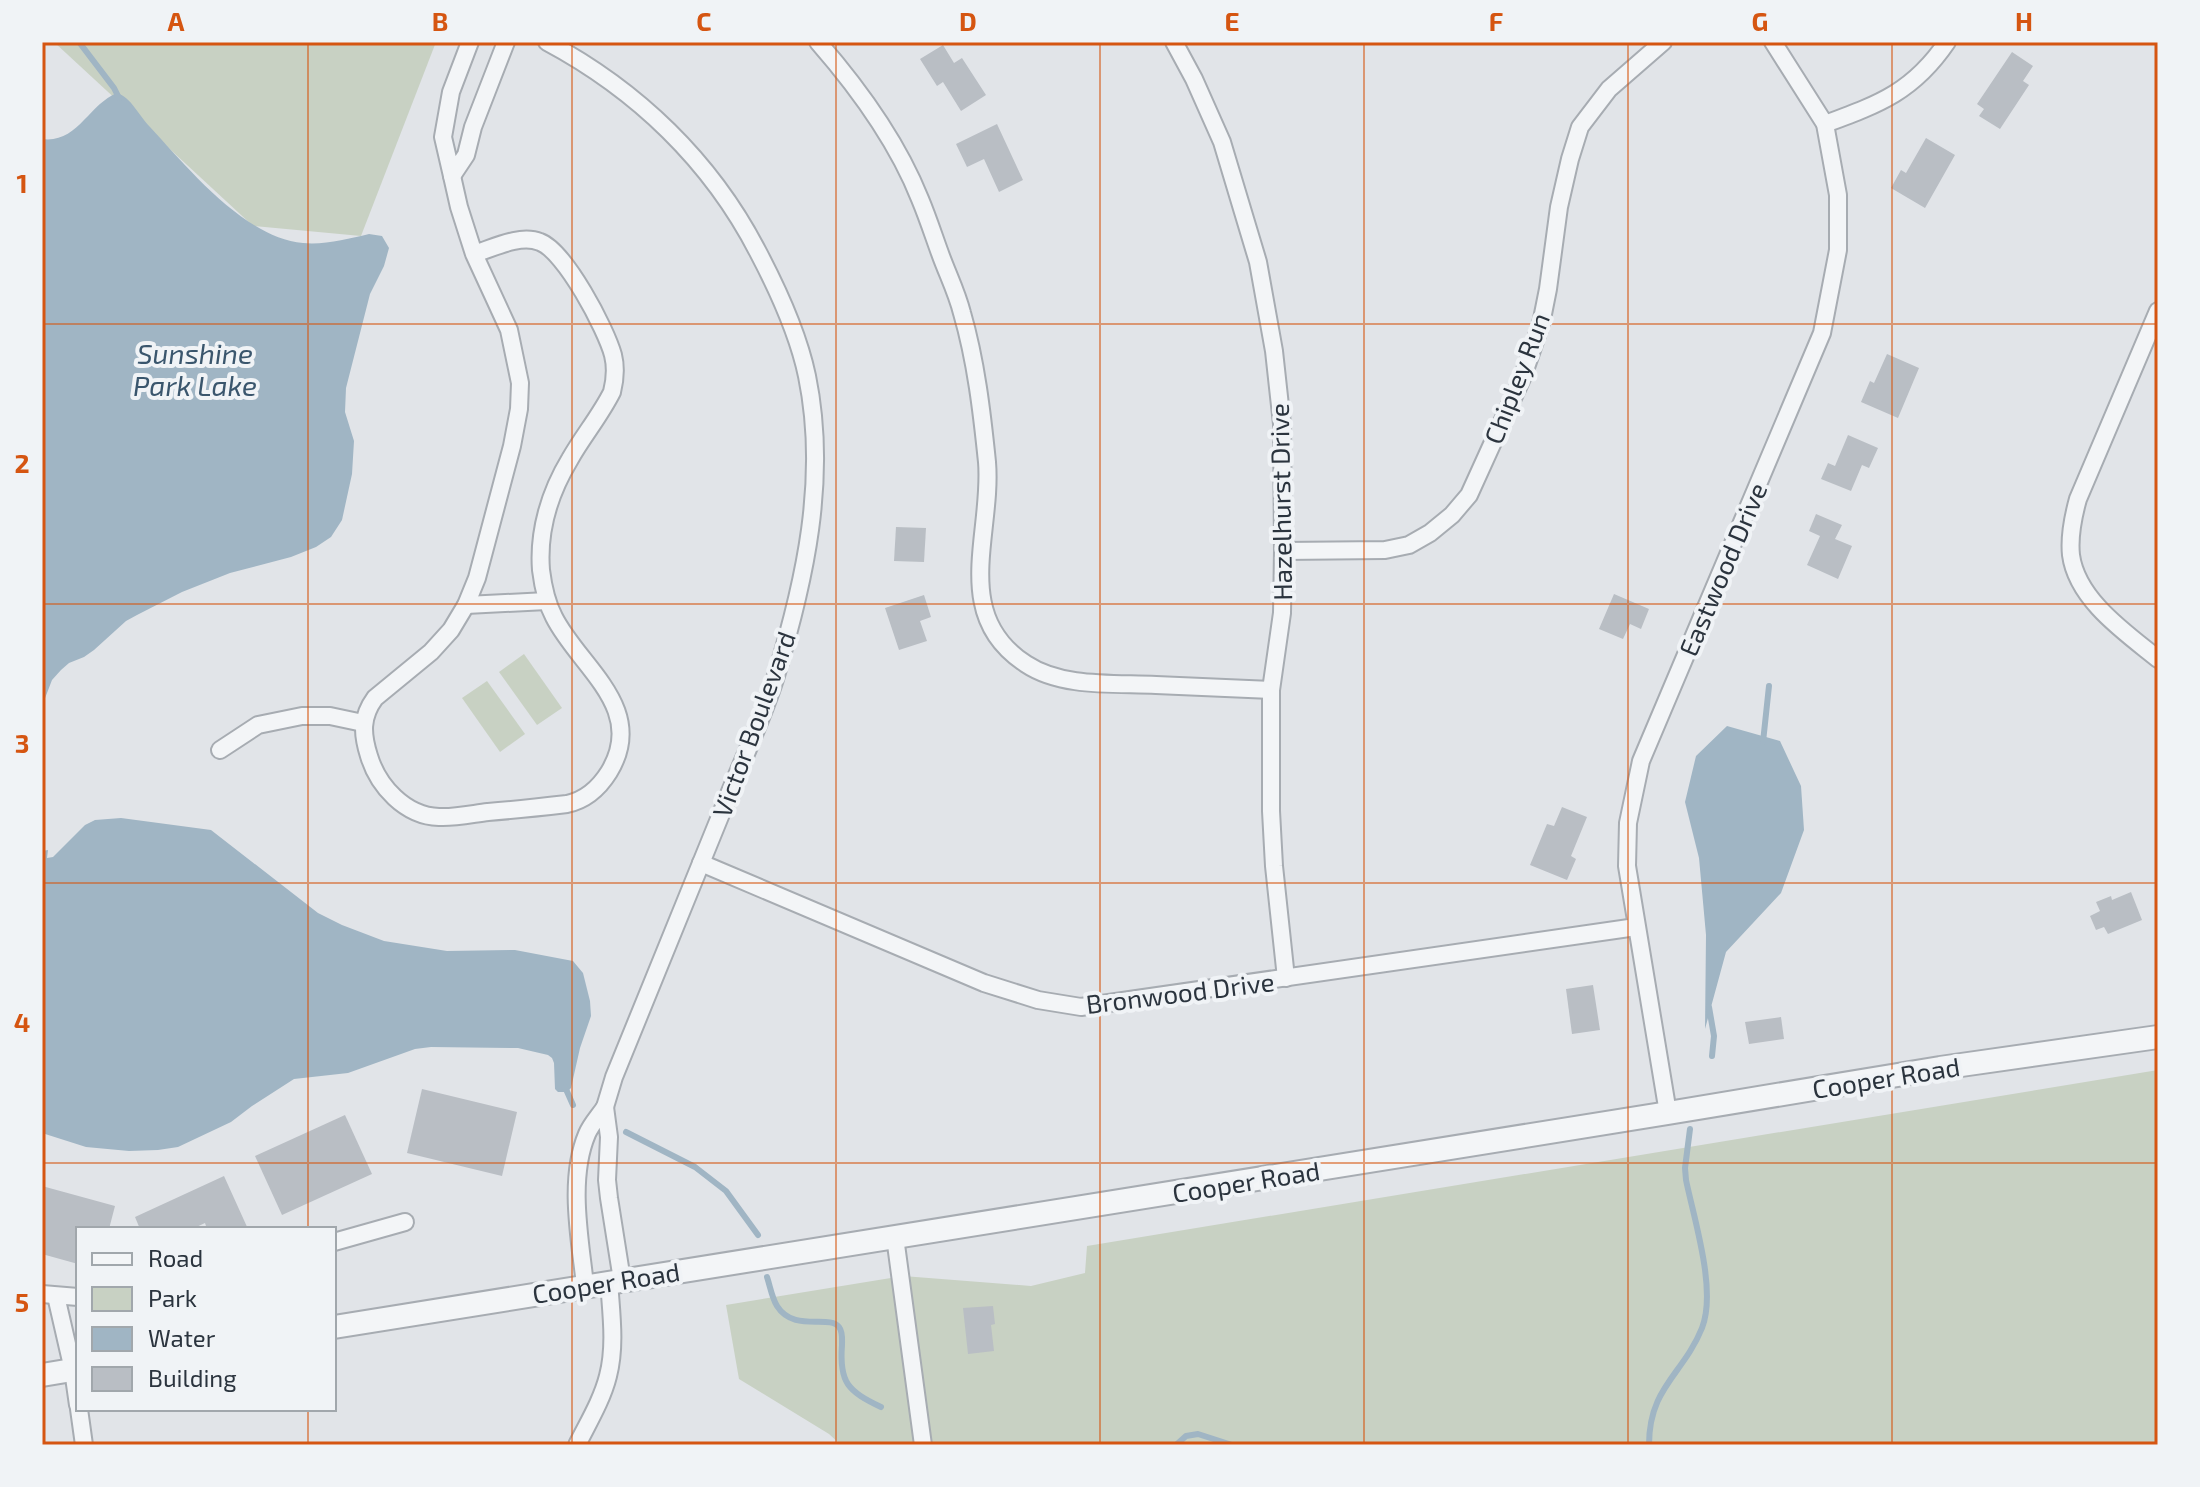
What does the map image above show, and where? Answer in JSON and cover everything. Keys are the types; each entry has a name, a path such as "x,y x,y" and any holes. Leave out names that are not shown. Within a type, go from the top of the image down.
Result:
{"street":[{"path":"470,42 451,92 443,137 459,207 474,254 509,330 520,383 519,409 477,578 466,605 451,630 431,652 375,698 368,707 363,723 365,745 376,775 403,804 438,817 567,804 585,797 599,786 613,765 621,732 619,717 606,689 555,619 547,601 541,569 544,524 550,500 557,481 612,392 615,382 614,358 609,342 574,277 563,260 546,245 529,240 516,241 474,254"},
{"path":"452,176 466,155 473,127 506,42"},
{"name":"Victor Boulevard","path":"547,42 597,71 637,101 667,128 712,178 748,233 791,325 806,374 814,424 813,520 805,567 774,681 614,1077 605,1107 588,1133 579,1174 578,1210 585,1285"},
{"path":"818,42 852,81 894,147 920,197 962,312 973,362 987,465 987,502 979,586 983,609 994,632 1027,665 1053,676 1085,682 1271,690"},
{"name":"Hazelhurst Drive","path":"1174,42 1222,142 1258,262 1274,351 1282,424 1283,551 1282,613 1271,690 1271,811 1286,978"},
{"name":"Chipley Run","path":"1283,551 1385,550 1409,545 1452,515 1469,495 1523,376 1541,324 1559,207 1580,127 1609,89 1663,42"},
{"name":"Eastwood Drive","path":"1668,1113 1627,866 1628,823 1641,761 1822,333 1838,250 1838,195 1825,124 1773,42"},
{"path":"1825,124 1882,103 1910,84 1935,60 1947,42"},
{"path":"2158,311 2078,499 2071,525 2071,556 2094,603 2158,659"},
{"path":"466,605 547,601"},
{"path":"220,750 258,725 302,716 330,716 363,723"},
{"name":"Bronwood Drive","path":"701,863 984,983 1038,1000 1081,1007 1636,927"},
{"name":"Cooper Road","path":"336,1327 1940,1068 2158,1037"},
{"name":"Victor Boulevard","path":"577,1445 602,1394 610,1368 616,1280 605,1107"},
{"path":"336,1241 405,1222"},
{"path":"895,1237 923,1445"},
{"path":"42,1375 76,1369 49,1295 76,1297"},
{"path":"79,1411 84,1445"}],"green space":[{"path":"54,42 436,42 361,236 253,226"},
{"path":"524,654 562,708 537,725 499,672"},
{"path":"487,681 525,734 500,752 462,698"},
{"path":"2158,1070 2158,1445 841,1445 829,1434 739,1379 726,1305 903,1276 1031,1286 1085,1273 1087,1246"}],"water":[{"name":"Sunshine Park Lake","path":"117,93 131,103 200,180 239,215 260,229 303,243 345,240 369,234 382,236 389,248 370,294 346,388 345,412 354,441 352,474 342,520 331,537 291,557 230,573 182,592 126,621 94,650 61,670 52,680 42,706 42,139 54,139 74,130 107,98"},
{"path":"1727,726 1780,741 1801,786 1804,830 1781,893 1726,952 1705,1029 1706,935 1699,858 1685,802 1696,756"},
{"path":"121,818 211,830 318,913 384,941 447,951 515,950 573,961 583,973 591,1016 571,1088 567,1092 555,1089 554,1063 548,1055 518,1048 431,1047 415,1049 348,1073 294,1079 231,1122 178,1147 129,1151 86,1147 42,1133 42,851 48,850 47,858 53,857 85,825 95,820"}],"building":[{"path":"943,45 954,63 962,58 986,95 961,111 943,82 937,86 920,59"},
{"path":"2012,52 2033,66 2023,81 2029,85 2000,129 1979,116 1984,109 1977,104"},
{"path":"997,124 1023,180 999,192 984,159 967,167 956,144"},
{"path":"1926,138 1955,155 1925,208 1891,188 1901,170 1906,173"},
{"path":"1887,354 1919,368 1898,418 1861,402"},
{"path":"1848,435 1878,448 1869,468 1862,465 1851,491 1821,479 1828,463 1835,466"},
{"path":"1816,514 1842,525 1835,539 1852,546 1838,579 1807,565 1820,536 1809,531"},
{"path":"896,527 926,528 924,562 894,561"},
{"path":"1614,594 1649,609 1641,629 1630,624 1623,639 1599,629"},
{"path":"924,595 931,617 920,621 927,641 899,650 885,608"},
{"path":"1562,807 1587,817 1571,856 1576,859 1567,880 1530,865 1547,824 1554,826"},
{"path":"2131,892 2142,920 2108,934 2104,927 2096,930 2090,916 2100,911 2096,902 2111,896 2112,900"},
{"path":"1593,985 1600,1030 1572,1034 1566,989"},
{"path":"1781,1017 1784,1039 1749,1044 1745,1022"},
{"path":"422,1089 517,1112 502,1176 407,1153"},
{"path":"345,1115 372,1174 282,1215 255,1156"},
{"path":"224,1176 247,1227 206,1227 205,1223 196,1227 139,1227 135,1217"},
{"path":"42,1186 115,1206 110,1227 76,1227 76,1263 42,1254"},
{"path":"993,1306 995,1324 991,1325 994,1351 968,1354 963,1308"}],"waterway":[{"path":"79,42 119,98"},
{"path":"1763,742 1769,686"},
{"path":"1709,1007 1714,1036 1712,1056"},
{"path":"565,1087 573,1105"},
{"path":"1649,1445 1655,1409 1668,1382 1694,1344 1706,1312 1703,1254 1686,1180 1690,1129"},
{"path":"626,1132 695,1167 726,1191 758,1235"},
{"path":"767,1277 775,1303 784,1314 792,1319 834,1323 839,1327 844,1377 853,1390 881,1407"},
{"path":"1176,1445 1186,1436 1198,1434 1232,1445"}]}
